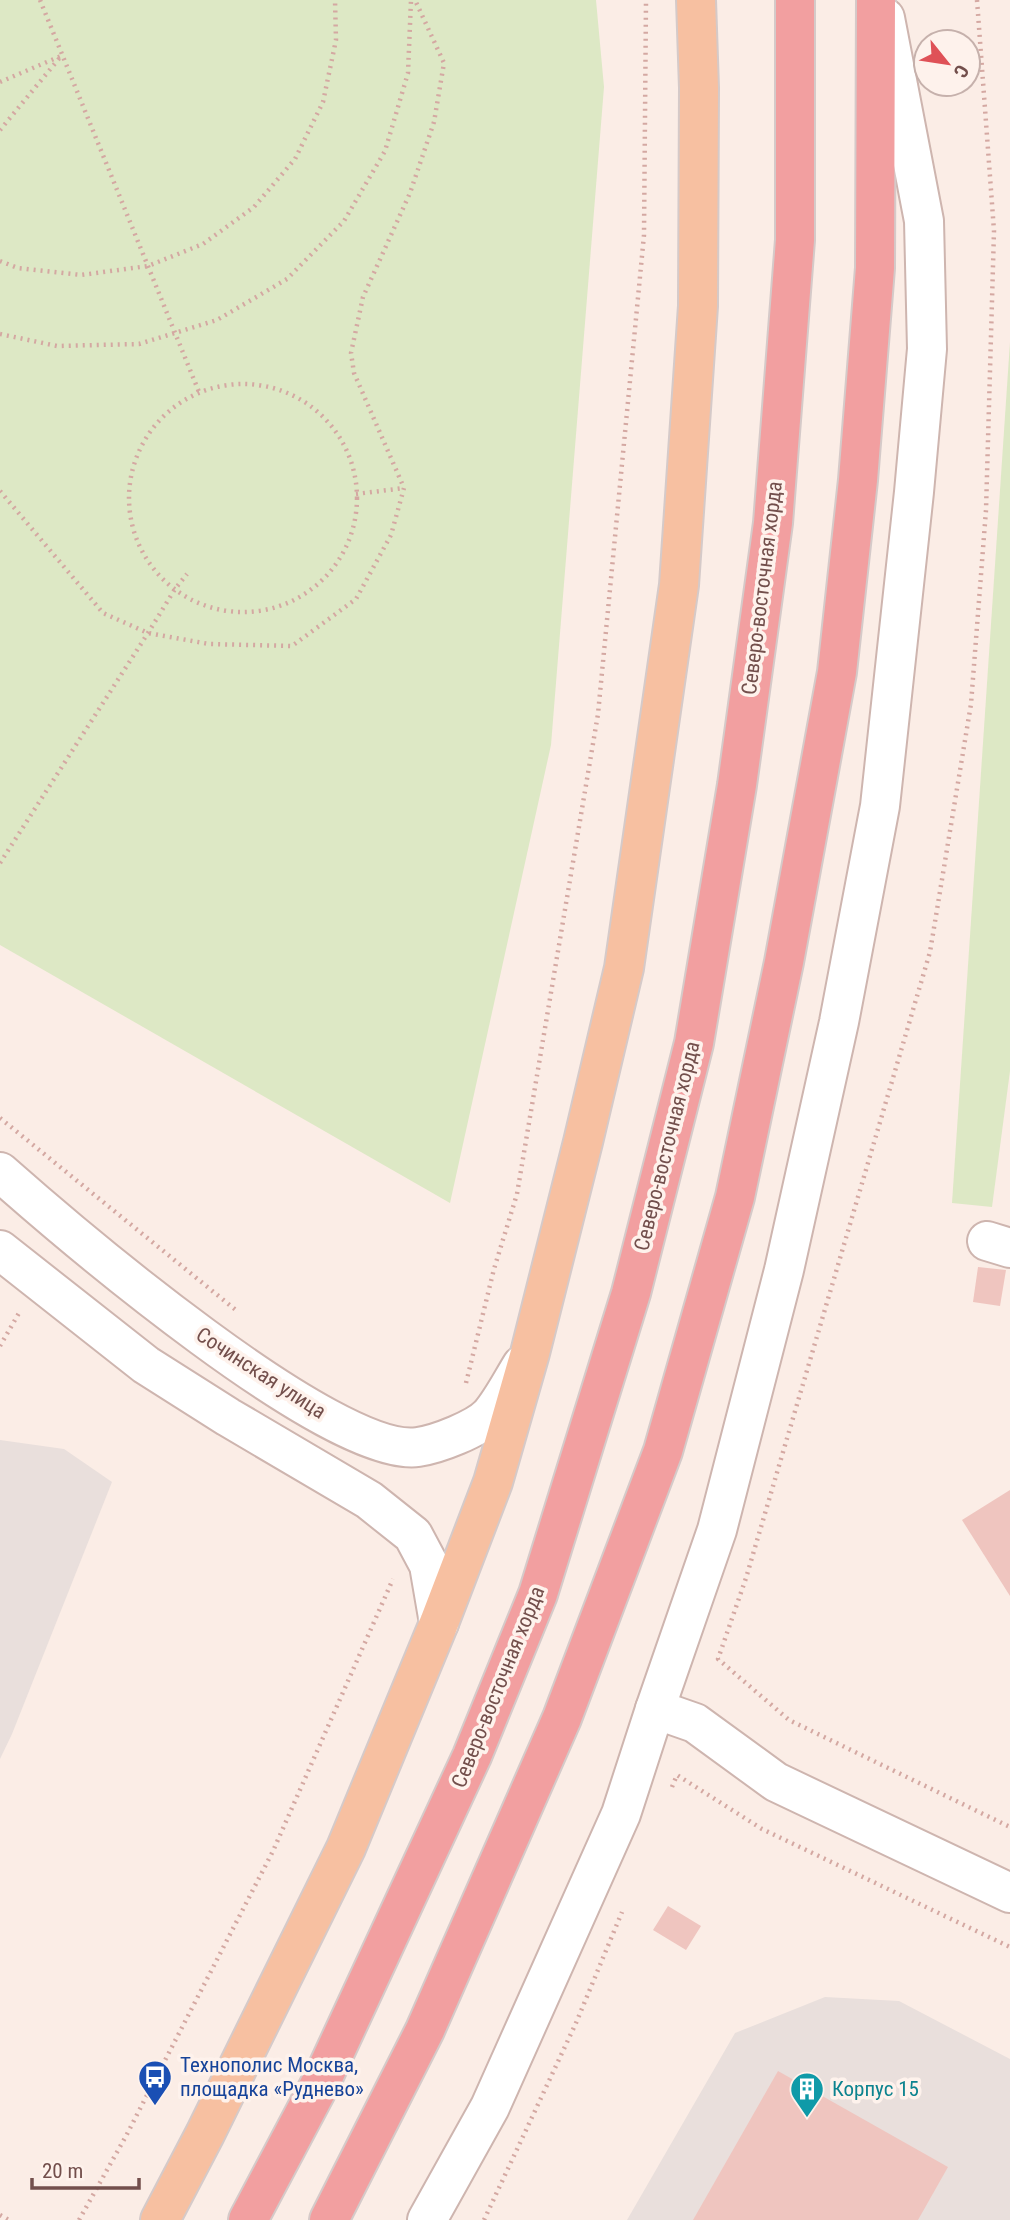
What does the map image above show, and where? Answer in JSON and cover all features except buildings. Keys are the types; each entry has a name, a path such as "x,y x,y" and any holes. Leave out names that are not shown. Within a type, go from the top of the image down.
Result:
{"highway":[{"name":"Северо-восточная хорда","path":"248,2220 321,2082 472,1756 538,1594 631,1293 694,1043 737,785 773,523 795,240 795,0"},
{"path":"329,2220 425,2030 562,1718 663,1451 735,1197 784,962 837,672 858,480 875,268 876,0"}],"main road":[{"path":"160,2220 346,1848 439,1623 493,1482 530,1353 583,1142 624,968 679,585 698,306 699,88 696,0"}],"street":[{"path":"427,2220 489,2107 621,1814 717,1530 784,1270 839,1022 880,806 927,349 924,221 882,0"},
{"name":"Сочинская улица","path":"0,1172 65,1229 187,1324 307,1407 378,1442 416,1448 449,1439 469,1428 489,1416 530,1353"},
{"path":"9,1279 228,1417 369,1500 413,1535 429,1564 439,1623"},
{"path":"655,1709 695,1723 776,1782 1010,1893"}],"path":[{"path":"40,0 199,392"},
{"path":"0,261 18,268 81,275 148,266 203,244 254,207 295,159 323,102 337,40 335,0"},
{"path":"0,334 57,346 139,344 217,320 287,279 344,221 385,151 408,73 413,0"},
{"path":"0,491 103,613 148,633 209,644 292,646 356,599 391,535 404,488 354,373 351,353 363,297 410,193 434,122 444,63 413,0"},
{"path":"465,1386 494,1269 517,1194 598,714 644,235 646,0"},
{"path":"0,82 62,55"},
{"path":"0,130 62,55"},
{"path":"237,383 276,387 312,405 339,434 355,470 356,494 358,509 347,547 324,580 291,602 254,612 214,609 181,595 155,572 137,541 129,506 132,471 145,438 169,411 199,392 237,383"},
{"path":"356,494 404,488"},
{"path":"0,863 174,589 187,575"},
{"path":"0,1118 241,1315"},
{"path":"0,1346 9,1279"},
{"path":"79,2220 126,2136 273,1851 396,1572"},
{"path":"718,1659 789,1720 1010,1827"},
{"path":"672,1787 677,1775 762,1829 1010,1947"},
{"path":"484,2220 576,2023 622,1912"},
{"path":"0,2215 9,2220"}],"shaded area":[{"path":"0,1440 64,1449 112,1482 0,1759"},
{"path":"825,1997 899,2001 1010,2059 1010,2220 627,2220 735,2033"}],"green space":[{"path":"0,0 596,0 604,87 551,745 450,1203 0,945"},
{"path":"1010,342 1010,1071 992,1207 952,1203"}],"place":[{"name":"Технополис Москва, площадка «Руднево»","path":"155,2107"},
{"name":"Корпус 15","path":"807,2119"}]}
